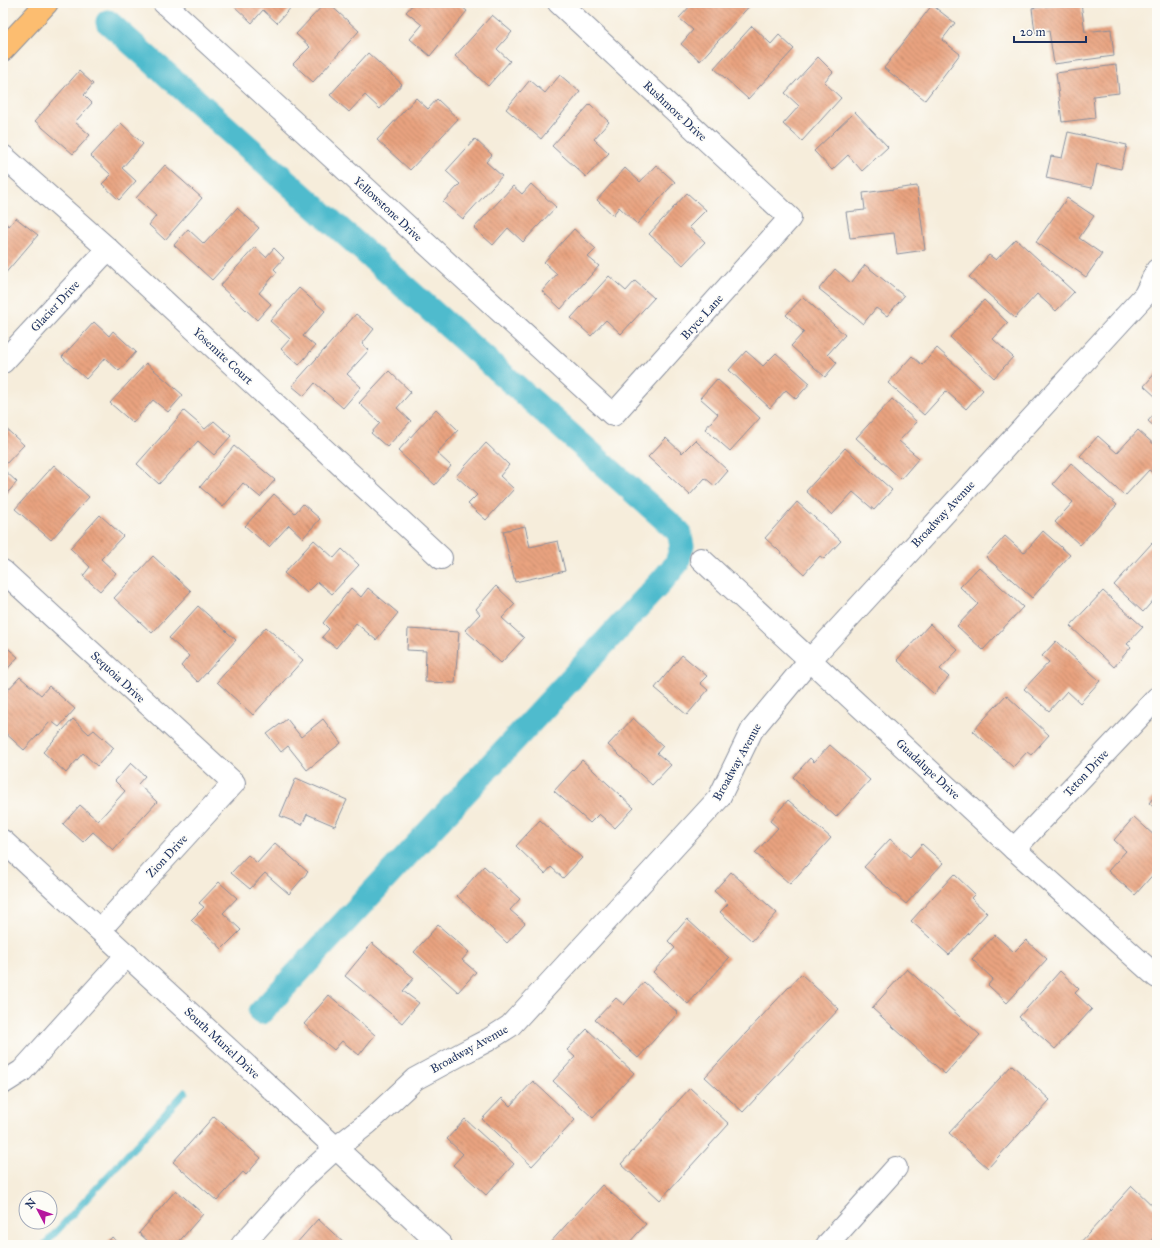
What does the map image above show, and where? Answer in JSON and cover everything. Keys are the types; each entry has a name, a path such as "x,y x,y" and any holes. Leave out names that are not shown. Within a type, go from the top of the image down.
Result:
{"main road":[{"path":"3,50 47,3"}],"street":[{"name":"Yellowstone Drive","path":"164,3 612,415"},
{"name":"Rushmore Drive","path":"559,3 790,218"},
{"name":"Yosemite Court","path":"3,156 108,249 441,558"},
{"name":"Bryce Lane","path":"612,415 790,218"},
{"name":"Glacier Drive","path":"3,362 108,249"},
{"name":"Broadway Avenue","path":"242,1245 301,1180 336,1148 368,1123 415,1079 488,1040 510,1026 719,798 752,730 810,660 1145,295 1157,270"},
{"name":"Guadalupe Drive","path":"702,559 1014,849 1157,977"},
{"name":"Sequoia Drive","path":"3,571 234,783"},
{"name":"Teton Drive","path":"1014,849 1157,698"},
{"name":"Zion Drive","path":"100,930 234,783"},
{"name":"South Muriel Drive","path":"3,841 441,1245"},
{"path":"3,1083 22,1071 127,955"},
{"path":"827,1245 896,1168"}],"building":[{"path":"235,3 295,3 277,23 263,10 252,23 233,5"},
{"path":"325,3 328,3 359,31 313,82 293,64 310,47 296,34"},
{"path":"414,3 457,3 467,11 430,56 410,39 422,25 406,12"},
{"path":"693,3 752,3 700,61 681,44 693,30 679,18"},
{"path":"1081,3 1085,32 1111,29 1114,56 1054,64 1049,31 1035,33 1032,8"},
{"path":"932,5 955,23 942,40 960,54 925,100 884,68"},
{"path":"492,15 512,32 497,49 510,61 488,86 455,56"},
{"path":"752,26 771,44 779,35 794,49 748,99 714,68"},
{"path":"368,53 402,84 380,109 365,95 349,112 330,95"},
{"path":"818,57 833,72 824,82 841,98 802,141 783,124 799,106 785,93"},
{"path":"1116,65 1119,93 1093,96 1095,118 1062,122 1056,73"},
{"path":"79,71 93,84 84,95 92,103 75,122 90,135 73,154 35,121"},
{"path":"560,75 580,92 541,139 506,109 530,80 545,93"},
{"path":"416,98 428,109 437,99 458,119 410,170 377,140"},
{"path":"590,104 609,122 594,139 609,153 586,177 552,146"},
{"path":"855,112 888,147 862,171 848,155 832,170 814,151"},
{"path":"121,123 143,144 122,168 136,181 119,200 102,184 111,175 91,156"},
{"path":"1068,132 1127,145 1121,169 1097,164 1092,188 1046,178 1051,156 1062,158"},
{"path":"475,139 492,155 486,162 502,176 463,219 443,202 460,184 446,171"},
{"path":"165,165 202,198 165,240 149,225 156,216 136,198"},
{"path":"656,165 675,182 637,224 619,207 613,215 597,200 625,168 640,182"},
{"path":"531,184 556,207 523,242 508,228 493,245 474,228 513,186 522,194"},
{"path":"917,186 925,250 897,254 894,233 850,238 846,212 865,210 863,193"},
{"path":"687,193 706,210 689,227 705,242 683,265 649,234"},
{"path":"1067,198 1094,216 1079,238 1102,254 1086,277 1036,242"},
{"path":"237,208 259,228 212,280 174,245 188,229 204,244"},
{"path":"16,218 38,235 3,276 3,221 9,226"},
{"path":"574,229 596,249 588,257 599,266 561,309 542,291 557,274 544,262"},
{"path":"1016,239 1074,292 1056,311 1037,294 1015,318 969,277 989,255 996,260"},
{"path":"255,247 266,257 274,248 284,258 274,269 277,272 259,293 271,304 257,320 220,286"},
{"path":"865,265 904,296 887,316 876,308 863,324 819,289 835,269 851,283"},
{"path":"609,276 626,291 635,281 654,298 621,334 606,320 591,336 571,318"},
{"path":"299,288 325,311 303,336 315,346 299,365 281,349 290,339 270,321"},
{"path":"803,297 845,335 828,354 837,363 825,377 791,346 804,332 786,315"},
{"path":"984,300 1008,323 993,339 1013,357 994,378 950,337"},
{"path":"356,314 374,329 362,344 369,350 347,374 361,387 343,408 315,383 304,396 292,386"},
{"path":"94,322 109,336 113,331 136,352 119,371 105,358 86,379 62,357"},
{"path":"937,348 983,390 966,409 946,391 924,415 888,383 912,356 922,365"},
{"path":"746,351 763,366 776,353 810,383 796,399 786,390 770,408 729,370"},
{"path":"146,363 183,395 168,412 153,400 133,423 110,403"},
{"path":"389,371 411,392 397,408 411,421 387,447 371,433 380,423 359,403"},
{"path":"1157,371 1157,398 1144,386"},
{"path":"717,379 760,418 730,451 705,429 718,414 700,398"},
{"path":"892,399 917,422 899,441 919,458 901,479 856,438"},
{"path":"436,409 458,430 437,453 451,466 435,485 398,451"},
{"path":"184,411 205,429 214,421 231,436 214,455 198,441 159,484 137,464"},
{"path":"1157,411 1157,429 1148,421"},
{"path":"3,426 24,445 3,467"},
{"path":"1138,430 1157,447 1157,476 1149,470 1125,496 1080,456 1098,436 1117,453"},
{"path":"666,438 682,453 695,440 728,471 715,486 705,478 690,495 648,457"},
{"path":"486,443 509,465 500,476 514,489 486,520 468,504 477,495 456,476"},
{"path":"234,446 275,480 260,497 243,483 223,507 200,487"},
{"path":"845,448 892,490 874,510 853,492 832,515 806,491"},
{"path":"1071,463 1117,505 1080,545 1055,522 1073,502 1053,484"},
{"path":"54,465 89,497 51,540 15,509"},
{"path":"3,469 17,482 3,498"},
{"path":"274,494 295,513 303,504 320,519 303,538 289,525 269,547 245,526"},
{"path":"797,502 841,541 824,559 820,556 804,574 765,538"},
{"path":"100,515 123,536 101,559 116,573 100,591 83,576 90,567 70,548"},
{"path":"525,526 530,547 558,541 565,571 515,582 503,531"},
{"path":"1043,531 1070,555 1032,598 986,557 1005,536 1024,553"},
{"path":"314,540 334,558 342,549 359,565 332,594 318,582 307,593 284,573"},
{"path":"1152,543 1157,547 1157,596 1143,612 1114,585"},
{"path":"153,556 191,591 152,633 114,598"},
{"path":"979,567 1023,607 983,650 957,626 978,604 960,587"},
{"path":"496,586 515,604 502,618 524,638 501,663 465,630 480,614 476,609"},
{"path":"351,588 361,597 368,588 398,613 376,640 356,623 336,648 322,637 329,629 323,623"},
{"path":"1103,591 1143,627 1127,644 1131,647 1114,667 1070,626"},
{"path":"198,606 236,640 198,682 181,666 189,656 169,638"},
{"path":"930,624 958,650 940,669 949,677 934,694 897,660"},
{"path":"266,627 303,660 253,715 217,682"},
{"path":"408,629 459,632 455,683 425,682 426,651 407,650"},
{"path":"1056,641 1100,681 1080,703 1067,691 1049,711 1024,689 1049,662 1042,656"},
{"path":"3,644 18,657 3,674"},
{"path":"682,655 707,676 700,683 708,690 687,715 655,688"},
{"path":"20,677 41,695 49,686 75,709 59,727 51,721 24,750 3,731 3,695"},
{"path":"1006,695 1049,735 1031,755 1027,752 1013,767 973,731"},
{"path":"633,718 663,746 657,753 671,765 652,785 608,745"},
{"path":"73,719 89,734 94,730 114,748 97,766 83,753 66,773 43,752"},
{"path":"287,719 301,737 323,719 341,743 307,770 288,746 281,752 267,734"},
{"path":"830,745 870,780 836,817 793,777 810,758 814,762"},
{"path":"582,760 634,808 615,828 599,814 590,823 554,791"},
{"path":"131,763 145,776 138,784 157,802 113,850 93,832 83,842 63,824 80,805 98,821 125,791 115,781"},
{"path":"296,778 347,800 335,826 307,814 302,825 280,816"},
{"path":"1157,793 1157,810 1149,803"},
{"path":"788,800 831,838 790,884 755,853 778,828 770,821"},
{"path":"1134,817 1157,838 1157,870 1135,895 1108,871 1126,851 1114,840"},
{"path":"540,820 582,858 563,878 551,867 545,874 516,846"},
{"path":"890,839 910,857 922,844 943,863 906,904 864,867"},
{"path":"275,843 308,872 289,894 265,873 250,889 231,873 248,855 257,863"},
{"path":"484,866 520,899 510,910 525,923 507,943 457,896"},
{"path":"731,872 777,913 752,941 720,912 728,904 714,891"},
{"path":"954,874 975,894 971,898 987,913 949,955 911,921"},
{"path":"219,882 237,898 223,913 241,930 222,949 191,920 204,907 199,903"},
{"path":"687,919 729,958 688,1004 653,972 675,948 668,941"},
{"path":"438,925 469,952 462,960 476,972 458,992 414,952"},
{"path":"995,935 1014,952 1026,940 1047,959 1007,1003 988,985 993,979 972,959"},
{"path":"372,943 414,978 403,991 419,1003 402,1023 345,976"},
{"path":"907,969 980,1035 945,1074 872,1008"},
{"path":"1060,971 1079,989 1075,993 1092,1009 1055,1049 1019,1017"},
{"path":"801,974 839,1009 743,1112 705,1077"},
{"path":"644,982 678,1013 638,1058 595,1020 616,998 624,1005"},
{"path":"329,995 375,1035 359,1055 342,1041 334,1050 304,1024"},
{"path":"587,1029 634,1073 593,1118 553,1081 575,1057 567,1050"},
{"path":"1012,1065 1050,1100 988,1168 949,1133"},
{"path":"533,1081 575,1120 532,1166 482,1119 502,1098 510,1106"},
{"path":"690,1088 729,1124 660,1200 621,1164"},
{"path":"214,1116 261,1158 246,1175 243,1172 217,1201 173,1162"},
{"path":"465,1119 514,1164 486,1195 453,1165 463,1154 447,1139"},
{"path":"602,1185 646,1224 627,1245 548,1245"},
{"path":"1132,1186 1157,1210 1157,1235 1148,1245 1078,1245"},
{"path":"176,1190 203,1214 176,1245 152,1245 139,1233"},
{"path":"318,1219 346,1245 295,1245"},
{"path":"112,1237 121,1245 105,1245"}],"waterway":[{"path":"108,22 679,532 682,546 677,563 661,582 261,1012"},
{"path":"44,1245 185,1092"}]}
